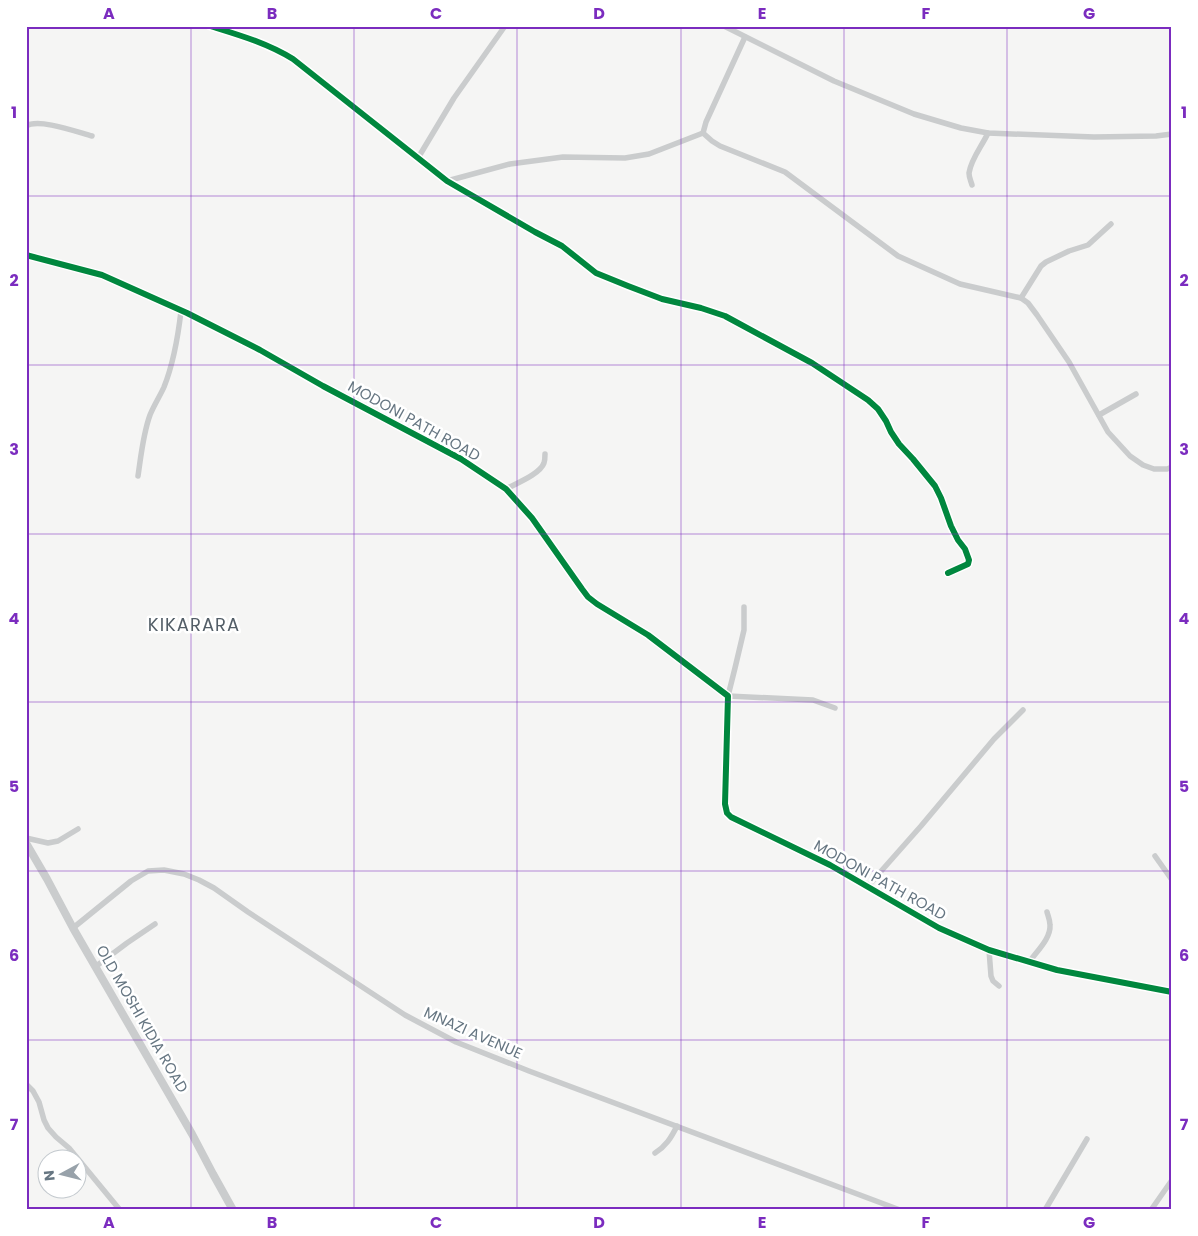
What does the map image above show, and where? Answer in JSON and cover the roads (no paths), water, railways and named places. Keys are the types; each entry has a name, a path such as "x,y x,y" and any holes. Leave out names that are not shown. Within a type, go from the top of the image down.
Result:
{"street":[{"path":"210,26 279,50 448,181 562,246 596,273 662,299 725,316 812,364 868,400 878,409 899,444 924,472 941,498 950,526 965,549 969,560 968,564 948,573"},
{"path":"418,158 454,98 505,26"},
{"path":"724,26 834,81 914,114 961,128 988,133 1094,137 1172,134"},
{"path":"703,133 706,122 745,37"},
{"path":"26,126 34,123 55,126 92,136"},
{"path":"448,181 510,164 563,157 625,158 649,154 703,133"},
{"path":"703,133 720,146 785,172 898,256 960,284 1021,298 1028,303 1069,362 1108,432 1130,456 1143,464 1154,469 1172,467"},
{"path":"972,185 969,172 988,133"},
{"path":"1021,298 1040,266 1069,251 1088,245 1111,224"},
{"name":"MODONI PATH ROAD","path":"26,255 102,275 181,311 260,350 461,459 506,489 532,518 588,597 648,635 728,696 725,804 727,813 731,818 830,865 939,928 989,950 1057,970 1172,992"},
{"path":"138,476 146,427 172,363 177,344 181,311"},
{"path":"1099,415 1136,394"},
{"path":"506,489 541,468 545,461 545,454"},
{"path":"744,607 744,630 728,696 813,700 835,708"},
{"path":"868,886 994,739 1023,710"},
{"path":"26,838 48,843 58,840 78,829"},
{"name":"OLD MOSHI KIDIA ROAD","path":"26,843 95,967 192,1134 233,1210"},
{"path":"1155,856 1172,880"},
{"name":"MNAZI AVENUE","path":"73,928 131,882 148,871 164,870 184,874 214,888 405,1015 456,1042 900,1210"},
{"path":"1030,961 1050,931 1047,912"},
{"path":"95,967 155,924"},
{"path":"989,950 991,976 998,986"},
{"path":"26,1084 33,1091 39,1102 48,1128 69,1148 120,1210"},
{"path":"655,1153 663,1148 677,1126"},
{"path":"1045,1210 1087,1139"},
{"path":"1152,1210 1172,1180"}],"district":[{"name":"KIKARARA","path":"194,625"}]}
